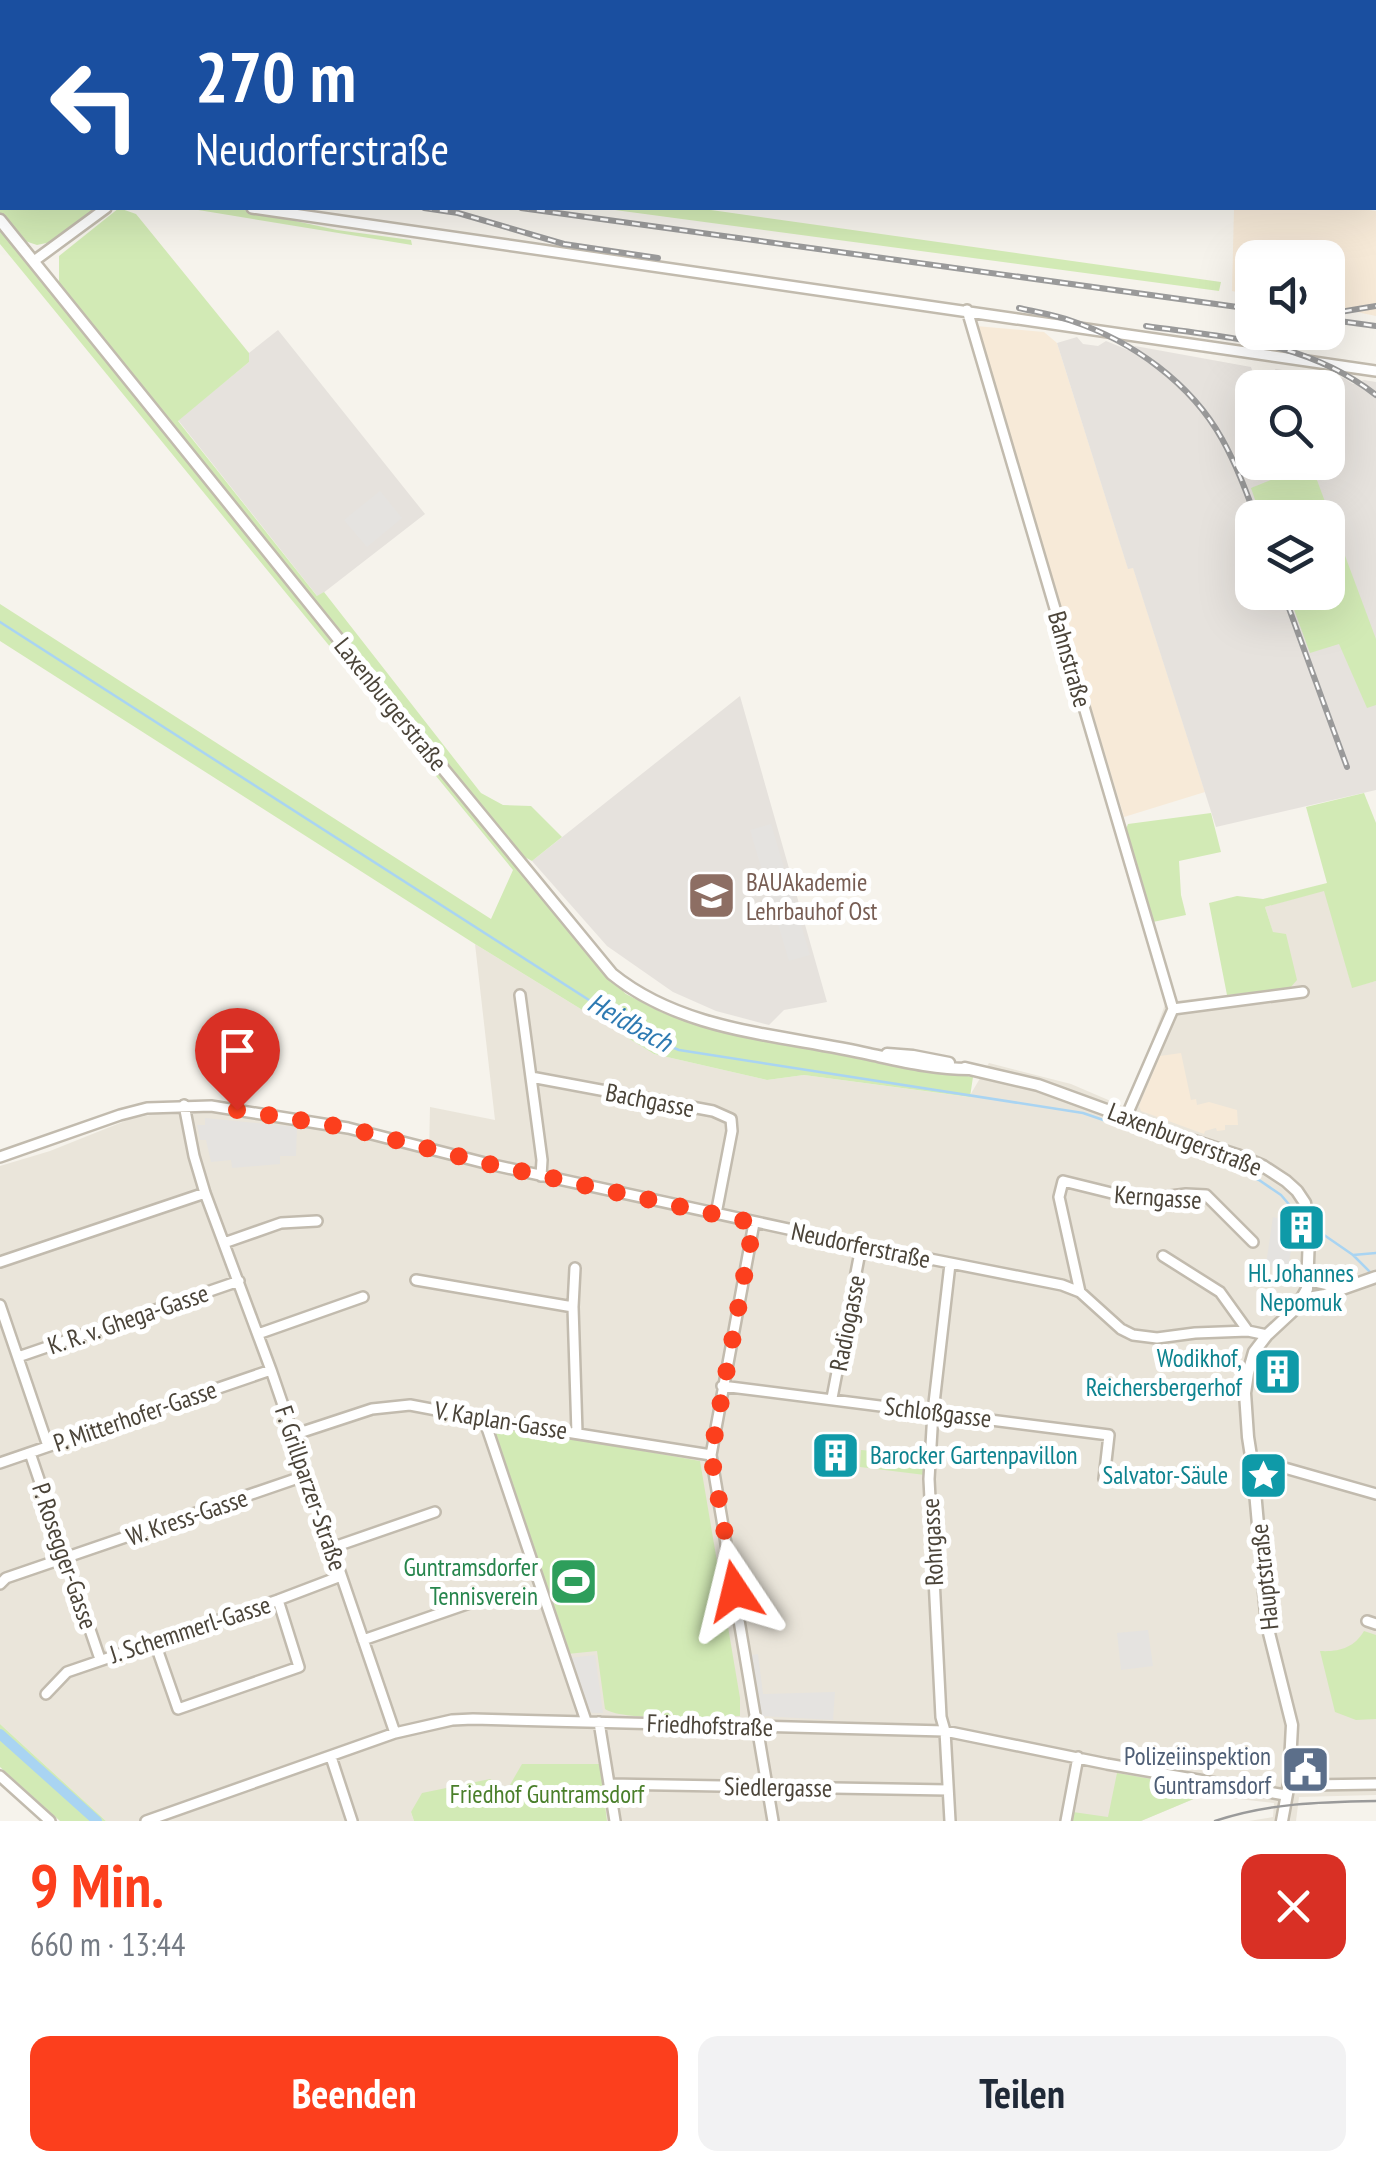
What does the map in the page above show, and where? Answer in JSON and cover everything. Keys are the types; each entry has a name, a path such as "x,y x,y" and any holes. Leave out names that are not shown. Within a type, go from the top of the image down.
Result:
{"street":[{"path":"34,261 103,210"},
{"path":"266,210 1376,371"},
{"name":"Laxenburgerstraße","path":"0,220 612,974 654,1002 712,1023 1038,1085 1263,1166 1297,1191 1308,1216 1309,1236 1307,1289 1287,1319 1267,1335"},
{"name":"Bahnstraße","path":"967,310 1173,1009"},
{"path":"1126,1117 1173,1009 1303,992"},
{"path":"520,995 541,1176"},
{"name":"Bachgasse","path":"531,1077 712,1112 732,1120 716,1214"},
{"name":"F. Grillparzer-Straße","path":"184,1105 206,1194 271,1370 395,1733"},
{"name":"Neudorferstraße","path":"0,1158 147,1108 211,1106 348,1128 541,1176 861,1247 1062,1284 1080,1292"},
{"name":"Kerngasse","path":"1080,1292 1059,1197 1063,1181 1140,1200 1186,1194 1206,1196 1252,1242"},
{"path":"0,1262 206,1194"},
{"path":"224,1243 281,1223 317,1221"},
{"path":"754,1223 711,1455 774,1821"},
{"name":"Radiogasse","path":"832,1398 861,1247"},
{"path":"1163,1256 1220,1292 1248,1331"},
{"name":"Rohrgasse","path":"950,1264 932,1412 930,1479 950,1821"},
{"path":"575,1268 577,1433"},
{"path":"1302,1300 1370,1279"},
{"path":"416,1280 573,1307"},
{"path":"1308,1280 1341,1288"},
{"name":"K. R. v. Ghega-Gasse","path":"18,1356 238,1281"},
{"path":"1080,1292 1110,1321 1133,1335 1157,1338 1248,1331 1267,1335"},
{"path":"258,1334 363,1296"},
{"path":"0,1305 48,1446"},
{"name":"Hauptstraße","path":"1267,1335 1254,1352 1246,1393 1267,1625 1292,1725 1282,1821"},
{"name":"P. Mitterhofer-Gasse","path":"0,1463 271,1370"},
{"name":"Schloßgasse","path":"722,1386 1108,1435 1104,1479"},
{"name":"V. Kaplan-Gasse","path":"293,1434 372,1409 410,1404 711,1455"},
{"path":"484,1419 586,1721"},
{"name":"P. Rosegger-Gasse","path":"30,1453 100,1659"},
{"path":"1252,1460 1376,1494"},
{"name":"W. Kress-Gasse","path":"0,1584 6,1578 307,1475"},
{"path":"332,1548 435,1512"},
{"name":"J. Schemmerl-Gasse","path":"46,1694 66,1672 341,1576"},
{"path":"155,1643 178,1709 299,1667 278,1600"},
{"path":"363,1640 470,1603"},
{"name":"Friedhofstraße","path":"146,1821 395,1733 452,1720 945,1731 1285,1795"},
{"path":"599,1722 615,1821"},
{"path":"331,1757 352,1821"},
{"path":"1066,1821 1078,1757"},
{"path":"0,1776 50,1821"},
{"path":"1288,1783 1376,1784"},
{"name":"Siedlergasse","path":"608,1784 948,1790"}],"shaded area":[{"path":"1234,210 1376,211 1376,316 1345,310 1345,240 1235,240 1235,292"},
{"path":"976,326 1044,332 1057,343 1128,568 1133,567 1205,792 1124,817"},
{"path":"278,330 425,514 318,597 178,420 249,362 249,353"},
{"path":"1077,337 1083,344 1098,346 1106,341 1128,350 1135,346 1251,367 1252,370 1235,370 1235,480 1345,480 1345,379 1353,384 1364,380 1376,382 1376,790 1216,827 1133,568 1128,569 1057,343"},
{"path":"380,491 402,518 367,547 344,520"},
{"path":"740,696 827,1002 784,1010 769,1025 716,1011 673,992 607,946 532,861"},
{"path":"771,824 810,955 789,961 750,830"},
{"path":"1325,890 1352,987 1376,981 1376,1795 1299,1797 1296,1821 1249,1821 1273,1817 1274,1803 1203,1795 1141,1821 607,1821 599,1764 523,1764 507,1790 411,1812 414,1821 106,1821 0,1724 0,1166 130,1119 170,1111 209,1111 321,1127 429,1153 430,1107 495,1120 475,944 654,1054 767,1080 804,1075 969,1097 989,1063 1071,1084 1127,1108 1166,1002 1290,988 1265,907"},
{"path":"1181,1053 1191,1100 1196,1099 1197,1105 1209,1102 1237,1110 1238,1125 1225,1125 1225,1130 1216,1128 1204,1134 1141,1111 1139,1106 1160,1056"},
{"path":"205,1118 297,1127 296,1156 280,1156 280,1164 232,1168 231,1160 211,1162 206,1140 200,1140 197,1125 205,1125"},
{"path":"1273,1217 1297,1223 1286,1275 1266,1264"},
{"path":"1148,1630 1153,1666 1121,1670 1117,1633"},
{"path":"758,1654 763,1694 835,1692 833,1720 761,1716 751,1655"},
{"path":"595,1655 603,1713 592,1713 587,1707 570,1658"}],"green space":[{"path":"94,210 51,242 37,245 22,240 0,213"},
{"path":"116,210 136,214 249,353 249,362 178,421 317,596 324,592 481,793 503,805 531,806 562,837 532,861 519,854 59,287 59,256"},
{"path":"198,210 244,210 337,230 411,240 412,245"},
{"path":"615,210 711,210 1221,282 1219,291"},
{"path":"0,229 601,971 626,994 661,1012 711,1029 973,1077 970,1097 804,1075 767,1080 654,1054 0,641 0,604 491,919 513,870 0,244"},
{"path":"1271,480 1317,480 1324,500 1255,500 1251,488"},
{"path":"1345,556 1376,639 1376,705 1367,708 1339,644 1310,653 1294,610 1345,610"},
{"path":"1364,793 1376,823 1376,981 1352,988 1324,891 1265,907 1273,932 1286,934 1297,980 1290,988 1227,995 1209,903 1237,896 1263,899 1327,883 1306,807"},
{"path":"1211,813 1221,852 1179,861 1186,915 1153,922 1125,832 1128,824"},
{"path":"503,1426 700,1461 740,1716 649,1717 605,1709 597,1651 567,1654 494,1435"},
{"path":"861,1450 927,1456 925,1475 860,1467"},
{"path":"1364,1631 1376,1635 1376,1719 1356,1720 1335,1712 1320,1651 1345,1648"},
{"path":"0,1724 106,1821 60,1821 0,1767"},
{"name":"Friedhof Guntramsdorf","path":"522,1764 600,1764 607,1821 414,1821 411,1812 422,1793 490,1779 507,1790"},
{"path":"1117,1773 1203,1788 1203,1795 1141,1821 1072,1821 1073,1812 1108,1817"}],"waterway":[{"name":"Heidbach","path":"0,622 645,1036 679,1050 1083,1113 1205,1155 1259,1180 1281,1195 1304,1222"},
{"name":"Heidbach","path":"1311,1226 1353,1255 1371,1273"},
{"path":"1353,1255 1376,1253"},
{"path":"0,1734 97,1821"}],"tram line":[{"path":"1215,1821 1275,1807 1376,1801"}],"railway":[{"path":"438,210 564,244 658,258"},
{"path":"535,210 1235,307"},
{"path":"1345,311 1376,306"},
{"path":"1019,308 1094,330 1158,366 1209,419 1249,500"},
{"path":"1345,322 1376,326"},
{"path":"1146,326 1237,339 1295,353 1322,363 1376,395"},
{"path":"1290,610 1347,767"}],"place":[{"name":"BAUAkademie Lehrbauhof Ost","path":"711,896"},
{"name":"Hl. Johannes Nepomuk","path":"1301,1227"},
{"name":"Wodikhof, Reichersbergerhof","path":"1277,1372"},
{"name":"Barocker Gartenpavillon","path":"835,1455"},
{"name":"Salvator-Säule","path":"1263,1475"},
{"name":"Guntramsdorfer Tennisverein","path":"573,1581"},
{"name":"Polizeiinspektion Guntramsdorf","path":"1306,1770"}],"route":[{"path":"237,1110 348,1128 754,1223 711,1455 735,1591"}]}
